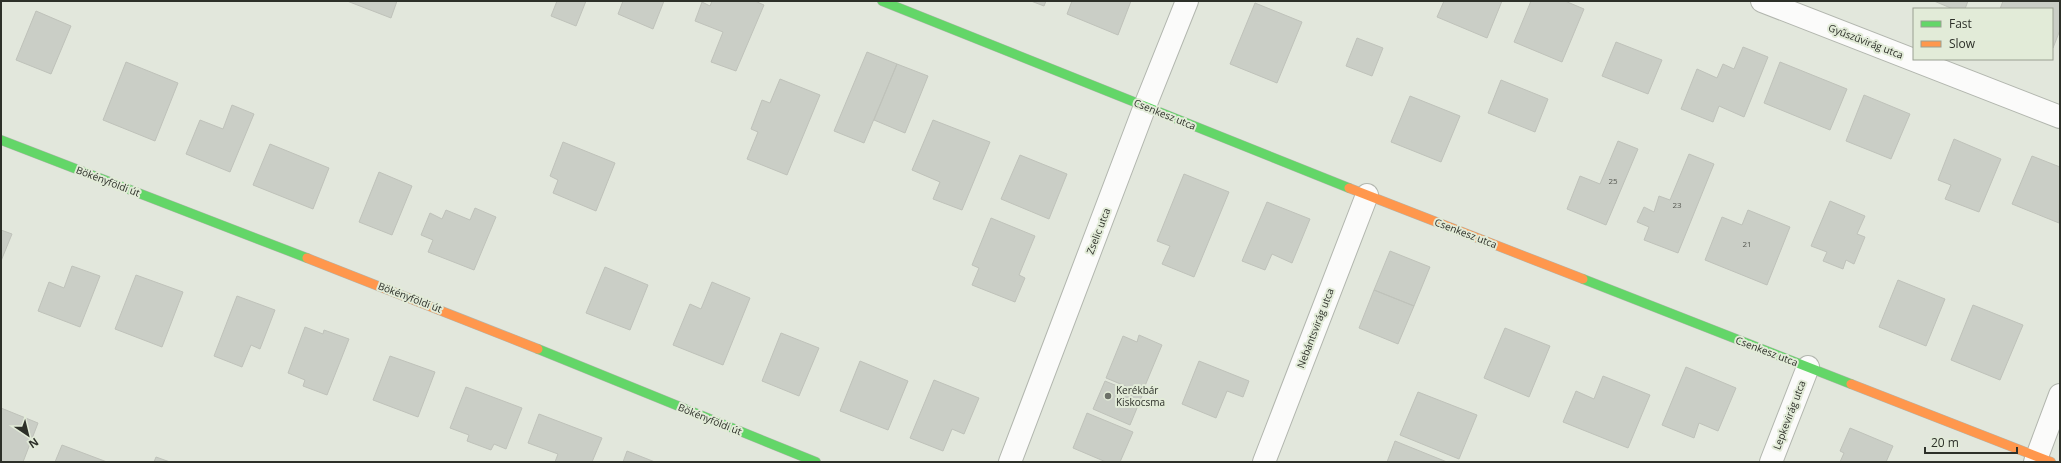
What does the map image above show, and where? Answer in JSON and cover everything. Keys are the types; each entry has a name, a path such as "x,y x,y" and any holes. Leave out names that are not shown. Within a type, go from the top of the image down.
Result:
{"street":[{"name":"Csenkesz utca","path":"882,1 2041,460"},
{"name":"Zselic utca","path":"1010,462 1145,106 1187,1"},
{"name":"Gyűszűvirág utca","path":"1762,1 1913,60"},
{"name":"Gyűszűvirág utca","path":"1914,60 2060,117"},
{"name":"Bökényföldi út","path":"1,140 448,312 816,462"},
{"name":"Nebántsvirág utca","path":"1264,462 1367,194"},
{"name":"Lepkevirág utca","path":"1771,462 1808,367"},
{"path":"2041,460 2060,395"}],"building":[{"path":"347,1 397,1 391,18"},
{"path":"557,1 586,1 576,26 551,16"},
{"path":"623,1 664,1 653,29 618,14"},
{"path":"712,1 755,1 764,5 736,71 711,62 723,32 695,21 702,2 710,6"},
{"path":"1031,1 1046,1 1044,6"},
{"path":"1072,1 1131,1 1118,35 1067,14"},
{"path":"1444,1 1502,1 1487,38 1437,17"},
{"path":"1531,1 1565,1 1584,9 1562,62 1514,42"},
{"path":"1934,1 1968,1 1965,8 1951,8"},
{"path":"2003,1 2060,1 2060,30 2053,48 2053,8 2000,8"},
{"path":"1255,3 1302,22 1277,83 1230,64"},
{"path":"36,11 71,26 51,74 16,60"},
{"path":"1357,38 1383,48 1372,76 1346,66"},
{"path":"1616,42 1662,60 1648,94 1602,76"},
{"path":"1743,47 1768,57 1744,117 1719,106 1713,122 1681,109 1697,69 1717,78 1723,64 1734,69"},
{"path":"867,52 897,64 864,143 834,131"},
{"path":"126,62 178,83 155,141 103,120"},
{"path":"1780,62 1847,89 1830,130 1764,103"},
{"path":"897,64 928,76 905,133 874,120"},
{"path":"780,79 820,95 787,175 747,159 758,132 751,129 762,100 770,103"},
{"path":"1501,80 1548,99 1535,132 1488,113"},
{"path":"1864,95 1910,114 1891,159 1846,141"},
{"path":"1410,96 1460,116 1441,162 1391,142"},
{"path":"232,105 254,114 230,172 186,154 200,120 223,129"},
{"path":"933,120 990,142 962,210 933,199 940,182 912,170"},
{"path":"1954,139 2001,159 1979,212 1945,199 1951,185 1938,180"},
{"path":"1618,141 1638,149 1606,225 1567,209 1580,176 1600,184"},
{"path":"563,142 615,163 596,211 553,193 558,180 550,176"},
{"path":"270,144 329,168 313,209 253,185"},
{"path":"1689,154 1714,164 1678,253 1644,240 1649,227 1637,222 1644,207 1654,212 1659,196 1670,200"},
{"path":"1020,155 1067,174 1049,219 1001,199"},
{"path":"2032,156 2060,167 2059,223 2012,204"},
{"path":"379,172 412,186 392,235 359,222"},
{"path":"1184,174 1229,192 1194,277 1162,264 1170,246 1157,241"},
{"path":"1830,201 1865,216 1857,234 1865,237 1854,264 1846,260 1843,269 1823,261 1827,252 1811,246"},
{"path":"1267,202 1310,219 1292,263 1272,254 1265,270 1242,261"},
{"path":"475,208 496,217 474,270 428,252 433,240 421,235 430,213 442,219 446,210 470,220"},
{"path":"1748,210 1790,227 1767,285 1705,260 1722,217 1742,225"},
{"path":"991,218 1035,236 1019,275 1025,278 1015,302 972,285 979,268 972,265"},
{"path":"1,230 12,234 1,261"},
{"path":"1390,251 1430,267 1414,306 1374,290"},
{"path":"72,266 100,276 80,327 38,311 49,282 64,288"},
{"path":"605,267 648,285 630,330 586,313"},
{"path":"136,275 183,292 162,347 115,329"},
{"path":"1898,280 1945,299 1926,346 1879,327"},
{"path":"712,282 750,298 723,365 673,345 690,304 701,309"},
{"path":"1374,290 1414,306 1398,344 1359,328"},
{"path":"237,296 275,310 260,349 251,345 242,367 214,356"},
{"path":"1973,305 2023,325 2000,380 1951,360"},
{"path":"305,327 323,334 324,330 349,339 327,395 303,386 305,380 288,373"},
{"path":"1505,328 1550,346 1529,397 1484,378"},
{"path":"781,333 819,348 799,396 762,381"},
{"path":"1139,335 1162,345 1142,393 1106,378 1123,336 1137,342"},
{"path":"390,356 435,372 418,417 373,400"},
{"path":"860,361 908,381 888,430 840,411"},
{"path":"1199,361 1249,381 1243,397 1227,391 1216,418 1182,404"},
{"path":"1686,367 1736,388 1718,431 1699,423 1694,438 1662,425"},
{"path":"1603,376 1650,395 1628,448 1563,422 1576,391 1594,399"},
{"path":"934,380 979,398 964,434 952,429 943,451 910,438"},
{"path":"1105,381 1142,396 1130,425 1093,409"},
{"path":"466,387 522,408 506,449 494,444 491,450 467,441 469,435 450,428"},
{"path":"1418,392 1477,415 1459,459 1400,435"},
{"path":"1,408 38,423 23,462 1,462"},
{"path":"1087,413 1133,432 1120,462 1106,462 1073,448"},
{"path":"539,414 602,438 592,462 555,462 558,454 528,443"},
{"path":"1850,428 1893,446 1886,462 1840,462 1844,453 1840,451"},
{"path":"1395,441 1447,462 1387,462"},
{"path":"62,445 107,462 55,462"},
{"path":"627,451 655,462 623,462"},
{"path":"156,457 170,462 154,462"}],"traffic: fast":[{"path":"882,1 1349,188"},
{"path":"1,140 307,258"},
{"path":"1583,279 1851,384"},
{"path":"538,349 816,462"}],"traffic: slow":[{"path":"1349,188 1583,279"},
{"path":"307,258 538,349"},
{"path":"1851,384 2051,462"}],"place":[{"name":"Kerékbár Kiskocsma","path":"1108,396"}]}
